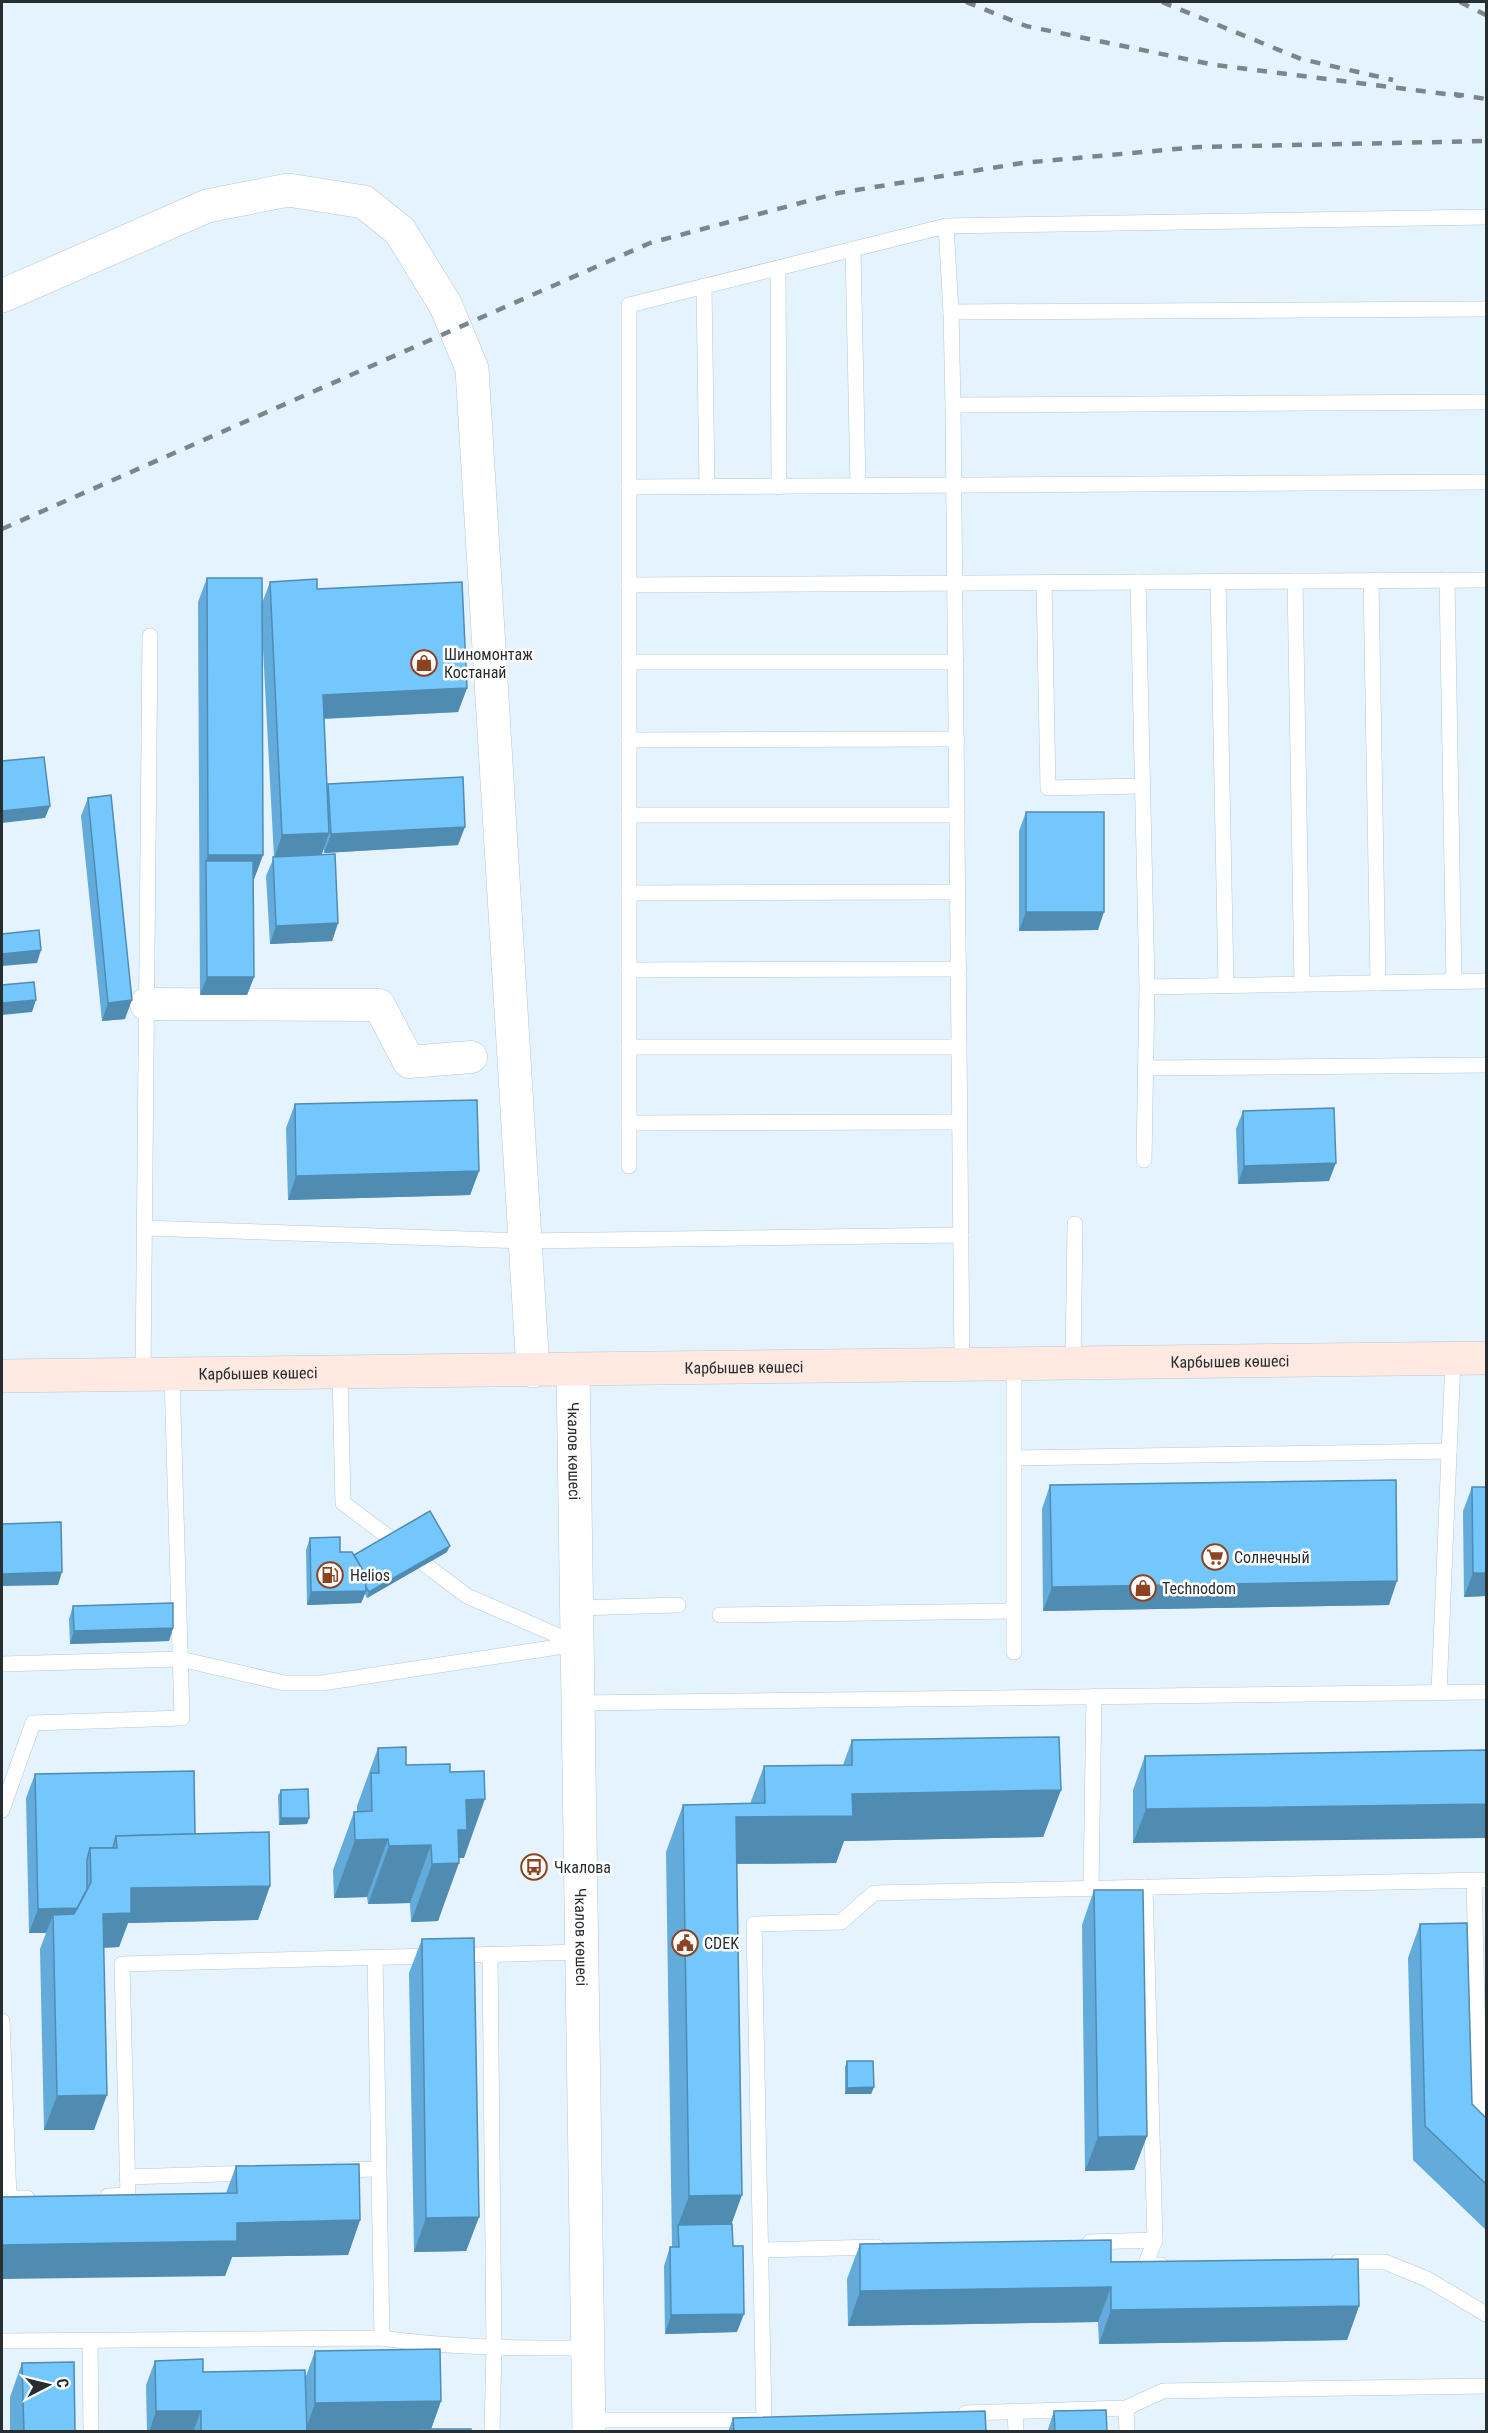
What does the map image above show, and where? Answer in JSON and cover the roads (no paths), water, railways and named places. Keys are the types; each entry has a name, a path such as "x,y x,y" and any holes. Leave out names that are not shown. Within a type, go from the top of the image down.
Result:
{"main road":[{"name":"Карбышев көшесі","path":"2,1376 158,1376 1486,1358"}],"street":[{"path":"2,296 207,206 288,190 364,202 400,231 446,306 472,369 533,1371"},
{"path":"146,1004 379,1005 409,1062 471,1058"},
{"name":"Чкалов көшесі","path":"573,1370 589,2426"}],"lane":[{"path":"629,1166 629,305 945,226 1486,218"},
{"path":"945,226 951,312 962,1365"},
{"path":"853,249 858,486"},
{"path":"778,268 779,487"},
{"path":"704,286 707,487"},
{"path":"951,312 1486,309"},
{"path":"952,405 1486,402"},
{"path":"629,487 1486,482"},
{"path":"1371,580 1378,983"},
{"path":"1447,580 1454,981"},
{"path":"629,585 1486,580"},
{"path":"1218,581 1226,985"},
{"path":"1295,581 1302,984"},
{"path":"1044,582 1048,788 1142,786"},
{"path":"1138,582 1147,987 1144,1160"},
{"path":"2,1810 33,1723 182,1718 180,1659 144,1228 150,636"},
{"path":"629,662 956,662"},
{"path":"629,740 957,740"},
{"path":"629,815 957,815"},
{"path":"629,893 958,892"},
{"path":"629,970 958,969"},
{"path":"1147,987 1486,981"},
{"path":"629,1047 959,1047"},
{"path":"1145,1068 1486,1065"},
{"path":"629,1123 960,1122"},
{"path":"1073,1364 1075,1224"},
{"path":"144,1228 525,1241 961,1234"},
{"path":"1440,1692 1453,1359"},
{"path":"1014,1365 1014,1652"},
{"path":"340,1373 343,1503 467,1596 577,1644"},
{"path":"1014,1458 1449,1451"},
{"path":"576,1608 678,1605"},
{"path":"720,1616 1014,1611"},
{"path":"2,1664 180,1659 284,1683 322,1683 577,1644"},
{"path":"578,1703 1486,1692"},
{"path":"1091,1888 1094,1696"},
{"path":"589,2426 770,2420 760,2250 754,1924 841,1922 874,1893 1480,1880 1480,2125 1486,2131"},
{"path":"1144,1887 1155,2240 1145,2266 1181,2265"},
{"path":"92,2196 128,2195 122,1964 582,1952"},
{"path":"490,1954 494,2348 492,2432"},
{"path":"375,1957 382,2338"},
{"path":"2,2021 5,2180 9,2198 45,2197"},
{"path":"319,2171 378,2169"},
{"path":"128,2176 271,2172"},
{"path":"1071,2242 1155,2240"},
{"path":"760,2250 892,2247"},
{"path":"1324,2262 1385,2262 1427,2279 1486,2314"},
{"path":"2,2341 382,2338 416,2343 494,2348 587,2348"},
{"path":"90,2341 91,2432"},
{"path":"955,2413 1126,2408 1163,2391 1486,2386"},
{"path":"1126,2408 1127,2432"},
{"path":"1015,2411 1016,2432"}],"railway":[{"path":"966,2 1026,26 1215,65 1461,96"},
{"path":"1162,2 1301,59 1393,80"},
{"path":"1460,2 1486,15"},
{"path":"1454,94 1486,99"},
{"path":"2,529 650,243 838,193 1022,163 1198,147 1486,141"}],"place":[{"name":"Шиномонтаж Костанай","path":"424,663"},
{"name":"Солнечный","path":"1215,1557"},
{"name":"Helios","path":"330,1575"},
{"name":"Technodom","path":"1143,1588"},
{"name":"Чкалова","path":"534,1867"},
{"name":"CDEK","path":"685,1943"}]}
